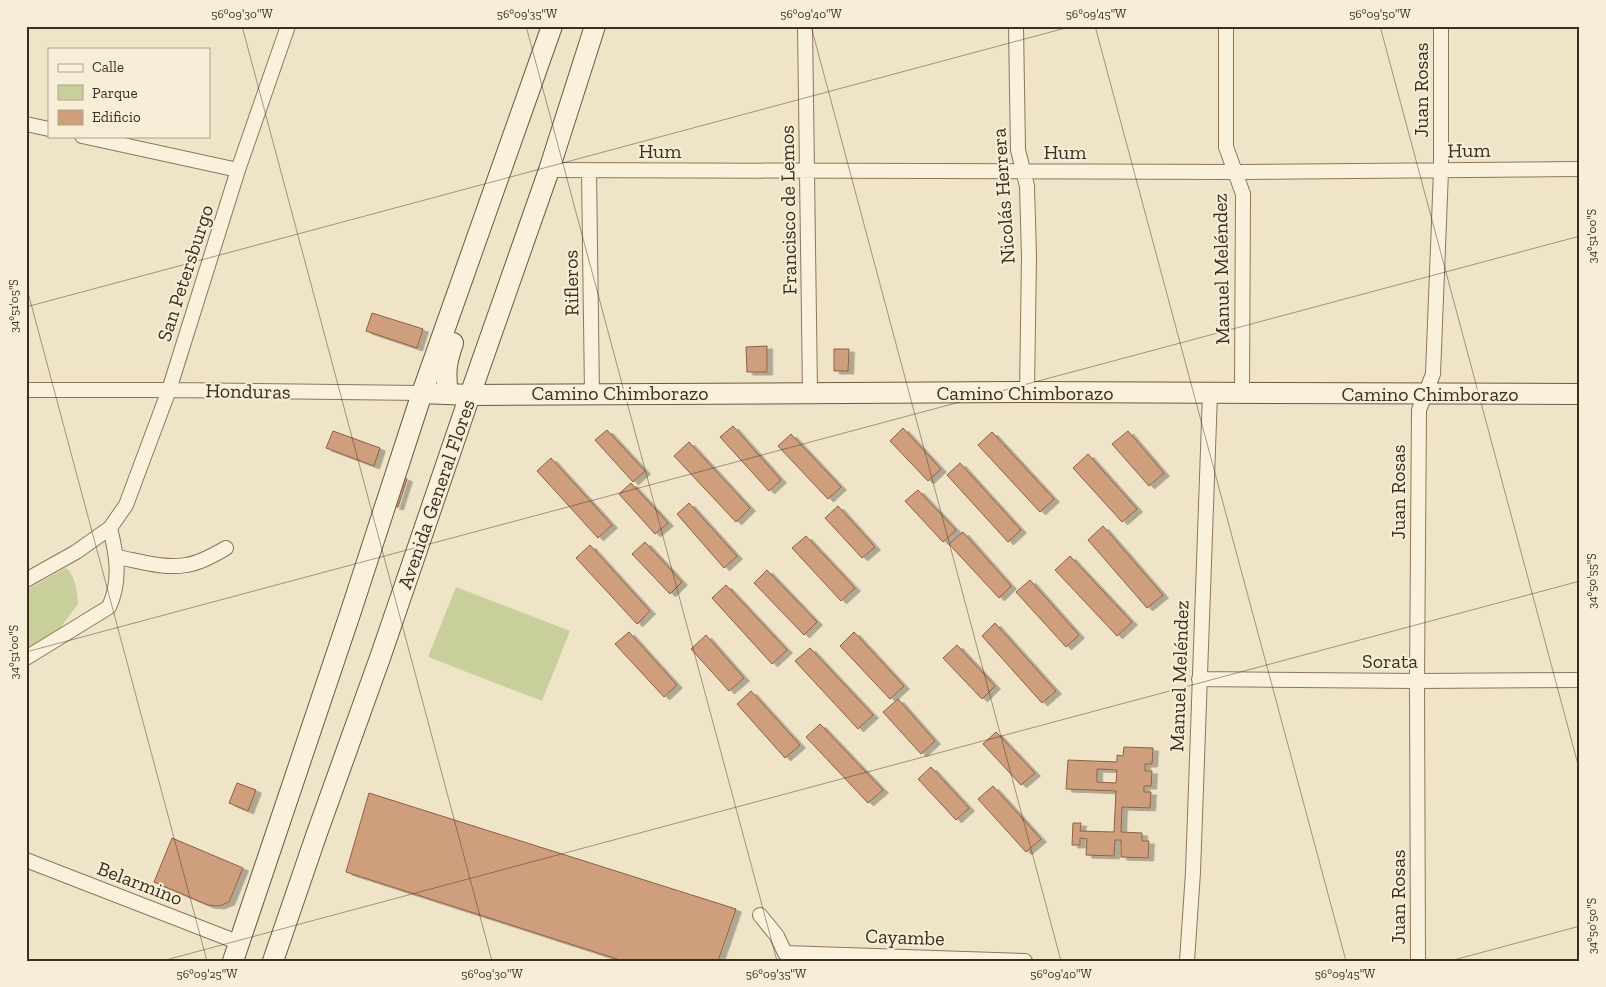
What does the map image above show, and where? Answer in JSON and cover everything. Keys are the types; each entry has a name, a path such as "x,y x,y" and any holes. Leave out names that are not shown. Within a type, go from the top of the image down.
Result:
{"main road":[{"path":"236,952 422,393 552,26"},
{"name":"Avenida General Flores","path":"273,961 549,170 595,26"},
{"path":"448,394 446,363 493,228 495,213 494,188"},
{"name":"Camino Chimborazo","path":"470,395 1027,392 1580,394"},
{"name":"Honduras","path":"422,393 470,395"}],"street":[{"name":"San Petersburgo","path":"26,580 76,552 110,528 126,505 168,390 238,170 288,26"},
{"name":"Francisco de Lemos","path":"805,26 810,393"},
{"name":"Nicolás Herrera","path":"1016,26 1018,150 1026,186 1029,256 1027,392"},
{"name":"Manuel Meléndez","path":"1226,26 1226,147 1243,194 1242,393"},
{"name":"Juan Rosas","path":"1418,961 1417,681 1419,410 1433,374 1441,171 1441,26"},
{"path":"26,124 48,129"},
{"path":"91,138 238,170"},
{"name":"Hum","path":"549,170 1235,172 1580,169"},
{"name":"Rifleros","path":"589,171 592,394"},
{"name":"Honduras","path":"26,390 422,393"},
{"name":"Manuel Meléndez","path":"1187,961 1193,872 1210,393"},
{"path":"26,658 109,608 116,594 117,557 110,528"},
{"path":"117,557 159,565 186,565 208,558 226,548"},
{"name":"Sorata","path":"1199,679 1580,680"},
{"name":"Belarmino","path":"26,860 236,952"},
{"name":"Cayambe","path":"760,915 777,936 785,953 829,958 1025,961"}],"green space":[{"path":"66,568 74,580 78,604 60,628 26,649 26,590"},
{"path":"456,587 570,631 542,701 428,657"}],"building":[{"path":"372,313 423,329 417,348 366,331"},
{"path":"767,346 767,372 747,372 746,347"},
{"path":"834,349 849,349 848,371 834,371"},
{"path":"733,426 781,480 769,491 720,437"},
{"path":"903,428 941,469 928,481 890,441"},
{"path":"607,430 645,471 633,482 595,440"},
{"path":"333,431 380,448 374,466 326,448"},
{"path":"1128,431 1164,473 1149,486 1112,444"},
{"path":"992,432 1054,499 1040,512 978,445"},
{"path":"791,434 841,487 828,499 778,446"},
{"path":"689,442 750,508 736,522 674,456"},
{"path":"1088,454 1137,509 1122,522 1073,468"},
{"path":"551,458 612,525 598,538 537,471"},
{"path":"960,463 1021,530 1008,542 947,475"},
{"path":"403,477 407,479 398,507 394,506"},
{"path":"631,483 668,523 655,534 619,494"},
{"path":"918,490 956,530 943,542 905,501"},
{"path":"689,503 737,556 724,568 677,514"},
{"path":"838,506 875,547 862,558 825,518"},
{"path":"1103,526 1163,595 1147,608 1088,540"},
{"path":"963,532 1011,586 999,598 949,544"},
{"path":"806,536 855,588 841,601 792,548"},
{"path":"645,542 682,582 670,594 632,554"},
{"path":"590,545 650,611 637,624 576,558"},
{"path":"1070,556 1132,622 1117,636 1055,570"},
{"path":"767,570 817,622 804,635 754,583"},
{"path":"1030,580 1079,635 1066,647 1016,592"},
{"path":"726,585 787,650 772,664 712,598"},
{"path":"995,623 1056,691 1042,703 982,636"},
{"path":"629,632 677,685 664,697 615,644"},
{"path":"854,632 904,686 890,699 840,646"},
{"path":"706,635 744,678 729,691 691,649"},
{"path":"957,645 995,686 982,699 943,658"},
{"path":"810,648 873,715 858,729 795,661"},
{"path":"751,691 800,745 785,758 737,704"},
{"path":"898,699 935,741 921,754 883,712"},
{"path":"820,724 883,790 868,803 806,737"},
{"path":"996,732 1035,773 1021,785 983,744"},
{"path":"1124,747 1153,748 1152,764 1145,764 1145,771 1152,771 1151,786 1144,786 1144,792 1151,792 1150,808 1122,807 1121,832 1142,833 1142,841 1149,841 1148,858 1121,857 1121,840 1115,840 1114,856 1086,855 1087,839 1080,838 1080,845 1072,845 1073,823 1081,823 1080,831 1114,832 1116,791 1066,789 1068,760 1117,762 1117,755 1123,756","holes":["1097,769 1117,770 1116,783 1097,782"]},
{"path":"931,767 969,808 956,820 918,779"},
{"path":"237,783 256,790 248,811 229,803"},
{"path":"993,786 1041,839 1026,852 978,799"},
{"path":"369,793 736,909 718,961 623,961 346,872"},
{"path":"172,838 243,868 229,902 219,906 208,905 154,882"}]}
